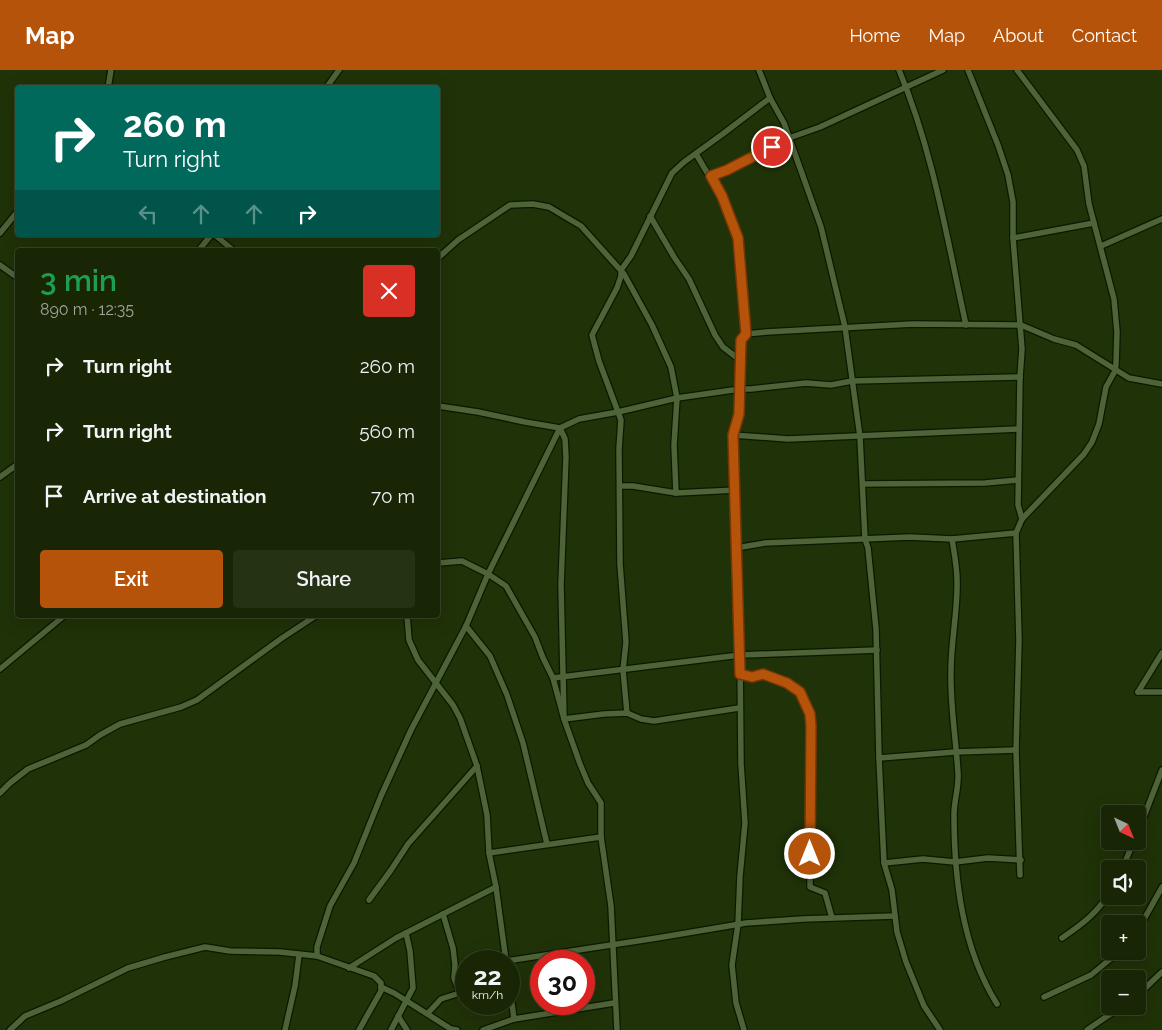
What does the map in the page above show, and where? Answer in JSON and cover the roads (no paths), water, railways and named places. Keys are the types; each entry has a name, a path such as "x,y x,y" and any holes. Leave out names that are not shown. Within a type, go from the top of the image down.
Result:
{"street":[{"path":"108,85 111,70"},
{"path":"328,85 338,70"},
{"path":"759,70 770,98 784,124 821,227 845,327 860,437 865,539 868,548 877,650 879,758 884,863 892,890 897,932 913,983 924,1006 940,1030"},
{"path":"899,70 906,86 933,175 966,325"},
{"path":"711,176 727,170 789,138 820,127 943,70"},
{"path":"968,70 993,131 1008,175 1013,202 1013,238 1022,356 1018,480 1018,505 1022,519"},
{"path":"1017,70 1077,150 1084,166 1094,223 1114,299 1117,332 1115,371 1106,387 1099,424 1092,442 1084,454 1022,519 1016,534 1020,640 1016,750 1020,875"},
{"path":"627,713 623,670 626,642 620,564 621,420 599,361 592,334 617,288 622,276 622,270 631,256 672,173 770,98"},
{"path":"696,154 722,196 738,238 746,334 741,340 739,414 733,435 740,655 739,708 745,823 738,924 732,965 736,1003 744,1030"},
{"path":"440,256 458,240 510,205 533,204 549,207 581,226 622,270 652,325 671,367 677,398 674,445 676,493"},
{"path":"0,233 15,216"},
{"path":"650,216 689,279 715,335 723,347 740,360"},
{"path":"1101,246 1162,219"},
{"path":"1013,238 1094,223"},
{"path":"201,248 211,237"},
{"path":"216,237 230,248"},
{"path":"0,265 15,276"},
{"path":"746,334 845,327 1021,325 1054,340 1076,345 1128,378 1162,384"},
{"path":"440,406 560,428 579,419 677,398 740,389 751,390 806,383 831,385 852,381 1020,376"},
{"path":"317,956 317,947 330,906 354,863 381,796 411,730 466,626 488,574 560,428"},
{"path":"560,428 564,439 566,457 561,586 564,719"},
{"path":"733,435 788,439 1019,429"},
{"path":"0,477 15,466"},
{"path":"863,484 985,483 1018,480"},
{"path":"620,486 633,486 676,493 736,490"},
{"path":"736,548 765,543 910,536 952,539 1016,534"},
{"path":"952,539 957,579 951,670 955,752 958,774 954,814 956,847 954,862 960,903 975,957 987,988 997,1004"},
{"path":"440,563 462,561 488,574 506,586 535,637 553,678 564,719 588,783 601,803 601,837 611,906 614,1003 617,1030"},
{"path":"0,669 61,618"},
{"path":"0,793 28,769 86,745 120,724 181,707 197,700 276,642 312,618"},
{"path":"407,618 409,640 418,660 453,705 460,718 477,766 487,814 489,852 505,950"},
{"path":"466,626 490,656 507,695 523,743 547,844"},
{"path":"553,678 740,655 877,650"},
{"path":"1162,653 1138,692 1162,692"},
{"path":"740,674 752,677 763,674 787,683 800,692 810,714 810,887 826,893 832,918"},
{"path":"564,719 627,713 641,719 654,721 739,708"},
{"path":"879,758 955,752 1016,750"},
{"path":"369,900 408,844 477,766"},
{"path":"1146,811 1162,770"},
{"path":"489,852 601,837"},
{"path":"884,863 923,859 954,862 988,858 1020,860"},
{"path":"349,968 406,933 496,887"},
{"path":"1146,916 1162,887"},
{"path":"1062,938 1085,922 1101,904"},
{"path":"443,914 453,948 455,980"},
{"path":"520,959 738,924 895,916"},
{"path":"391,1030 413,988 410,951 406,933"},
{"path":"10,1030 25,1016 61,1001 128,968 204,947 230,951 317,956 374,976 378,979 381,987 428,1013 451,1029 457,1030"},
{"path":"285,1030 295,986 299,954"},
{"path":"1044,997 1091,975 1109,960"},
{"path":"1146,987 1162,972"},
{"path":"359,1030 381,987"},
{"path":"428,1013 441,999 455,995"},
{"path":"483,1030 514,1019 614,1003"},
{"path":"513,1015 514,1019"},
{"path":"1087,1030 1109,1015"},
{"path":"398,1016 407,1030"}]}
